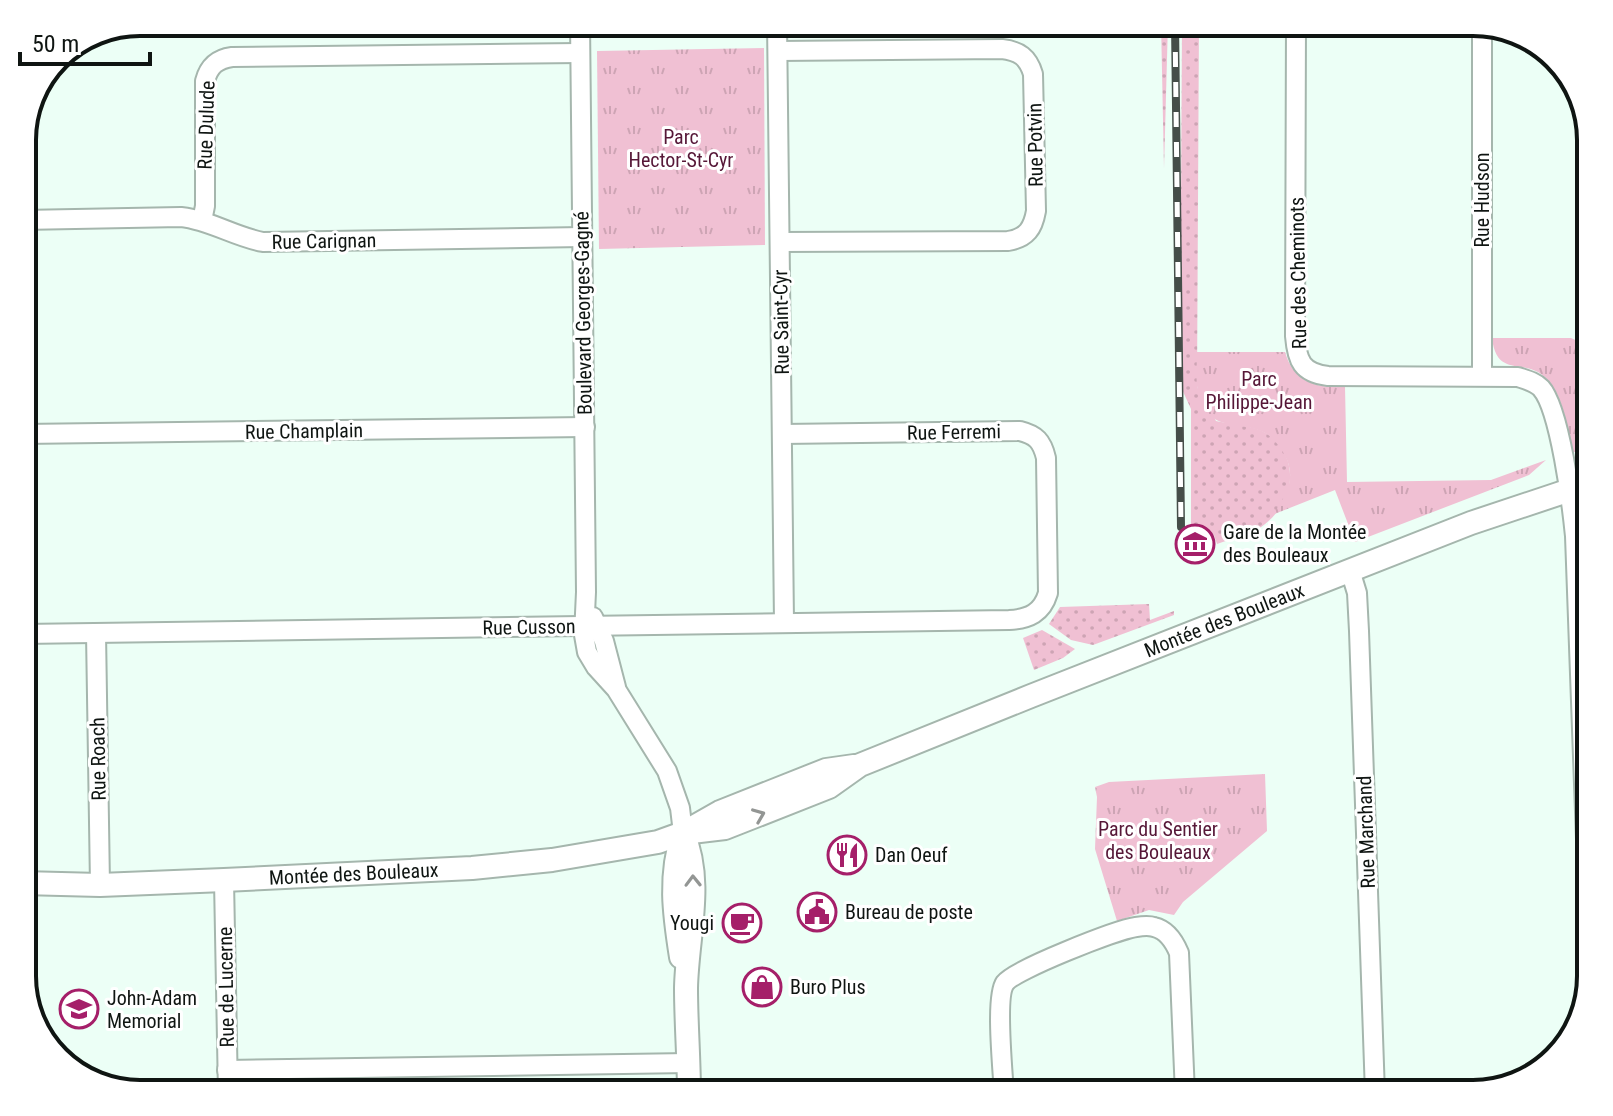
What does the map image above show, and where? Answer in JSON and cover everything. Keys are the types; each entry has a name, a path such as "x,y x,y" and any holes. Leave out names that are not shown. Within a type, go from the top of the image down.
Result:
{"street":[{"name":"Boulevard Georges-Gagné","path":"580,36 586,603 591,626 587,652 616,689 667,771 680,808 683,833"},
{"name":"Rue Saint-Cyr","path":"777,36 784,622"},
{"name":"Rue des Cheminots","path":"1296,36 1295,336 1305,369 1328,376 1518,377 1539,386 1550,406 1577,478"},
{"name":"Rue Hudson","path":"1482,37 1482,376"},
{"name":"Rue Potvin","path":"778,51 1002,49 1019,53 1025,57 1033,74 1036,211 1030,231 1023,237 1008,241 780,242"},
{"name":"Rue Dulude","path":"202,221 205,81 211,66 217,61 232,57 580,53"},
{"name":"Rue Carignan","path":"36,220 181,217 263,242 582,237"},
{"name":"Rue Champlain","path":"36,434 585,427"},
{"name":"Rue Ferremi","path":"782,434 1008,431 1032,434 1043,446 1046,458 1048,584 1045,602 1034,614"},
{"name":"Montée des Bouleaux","path":"36,883 100,885 224,880 524,863 655,843 683,833 725,828 829,787 860,765 1481,519 1577,487"},
{"name":"Rue Marchand","path":"1350,570 1357,593 1359,631 1375,1080"},
{"name":"Rue Cusson","path":"36,634 1009,620 1034,614"},
{"name":"Rue Roach","path":"96,633 100,885"},
{"path":"683,833 693,863 693,918 686,985 689,1080"},
{"name":"Rue de Lucerne","path":"224,880 227,1080"},
{"path":"1003,1080 999,999 1006,981 1025,969 1119,932 1151,926 1166,933 1179,953 1184,1080"},
{"path":"227,1070 689,1063"}],"green space":[{"path":"1161,36 1168,36 1164,169"},
{"path":"1182,36 1199,36 1197,387 1216,421 1254,428 1274,439 1283,450 1290,475 1285,499 1278,511 1254,531 1217,544 1214,535 1204,539 1200,529 1191,532 1191,409 1180,385"},
{"name":"Parc Hector-St-Cyr","path":"764,48 765,245 599,249 597,51"},
{"path":"1492,338 1571,338 1577,341 1577,452 1573,452 1561,404 1553,386 1539,372 1506,363 1495,351"},
{"name":"Parc Philippe-Jean","path":"1197,352 1285,352 1294,371 1308,382 1345,387 1347,482 1491,480 1546,460 1529,475 1355,542 1335,490 1272,515 1289,483 1286,458 1265,433 1220,422 1208,414 1198,394"},
{"path":"1149,604 1150,620 1174,611 1174,615 1093,645 1071,640 1049,624 1060,607"},
{"path":"1042,630 1075,649 1063,658 1034,670 1023,638"},
{"name":"Parc du Sentier des Bouleaux","path":"1265,774 1267,831 1183,902 1174,915 1149,910 1117,921 1095,849 1095,787 1109,782"}],"railway":[{"path":"1175,36 1181,527"}],"place":[{"name":"Gare de la Montée des Bouleaux","path":"1195,544"},
{"name":"Dan Oeuf","path":"847,855"},
{"name":"Bureau de poste","path":"817,912"},
{"name":"Yougi","path":"742,923"},
{"name":"Buro Plus","path":"762,987"},
{"name":"John-Adam Memorial","path":"79,1009"}]}
